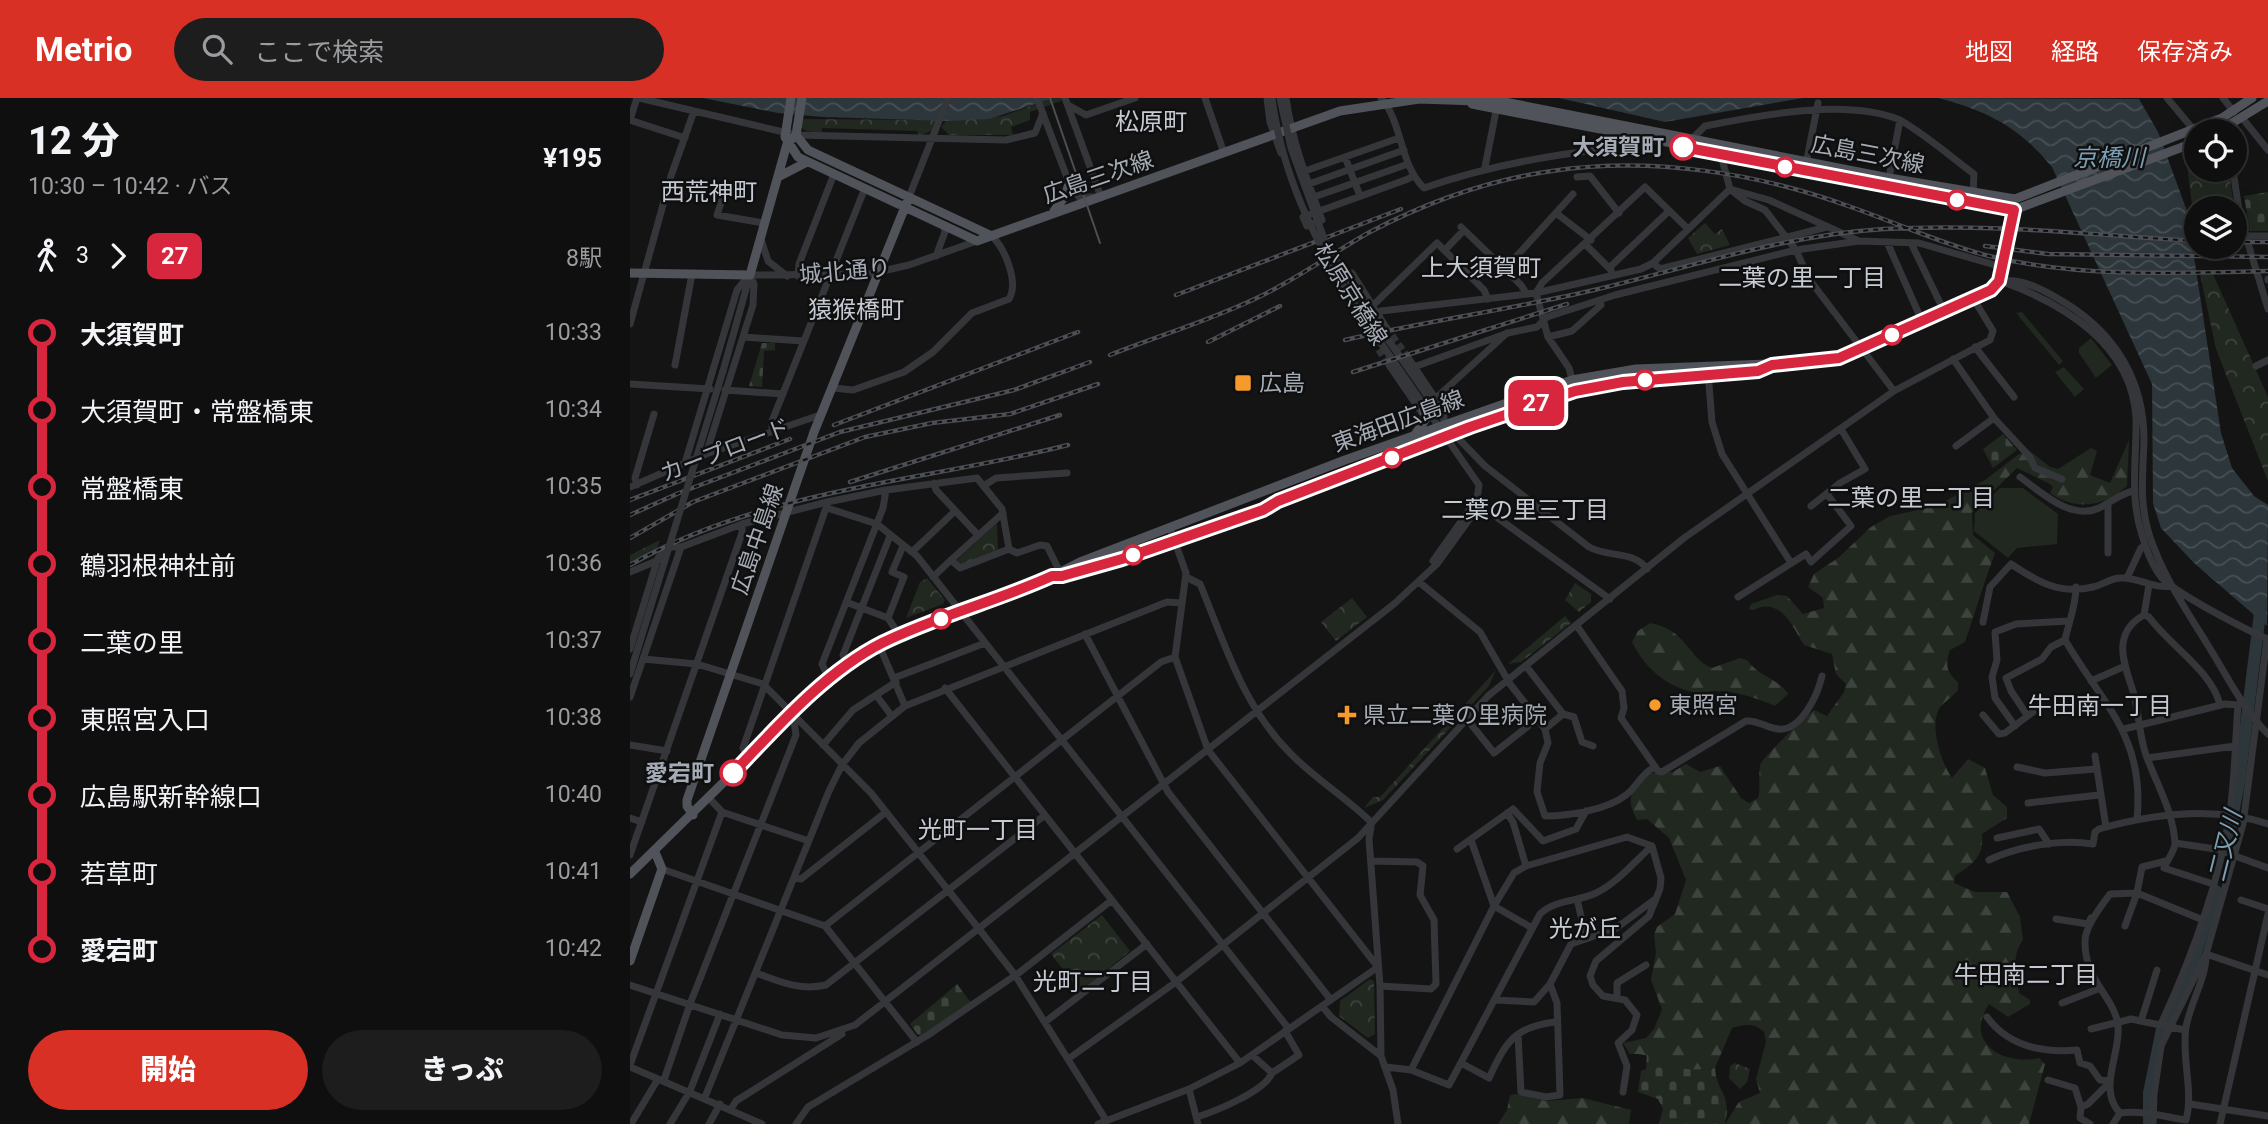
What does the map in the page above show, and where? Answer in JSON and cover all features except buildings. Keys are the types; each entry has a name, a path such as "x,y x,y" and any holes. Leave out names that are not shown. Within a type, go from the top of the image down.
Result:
{"main road":[{"path":"630,273 750,275 787,144 784,130 791,98"},
{"path":"787,144 796,135 802,98"},
{"name":"広島三次線","path":"2217,119 2234,112 2252,98"},
{"name":"広島三次線","path":"1460,99 1496,111 1720,154 2015,199 2184,132"},
{"name":"広島三次線","path":"977,241 1340,111 1383,100 1460,99 1505,102 1718,144 1806,166 2014,210 2064,194 2184,147"},
{"path":"2243,119 2268,101"},
{"path":"796,135 808,150 977,241"},
{"path":"787,144 807,162 865,188 906,201 992,236"},
{"path":"778,177 807,162"},
{"path":"1052,213 1065,196 1069,184"},
{"path":"1999,281 2015,199"},
{"name":"広島中島線","path":"693,815 687,806 687,800 820,415 906,201"},
{"name":"東海田広島線","path":"693,815 829,679 879,645 900,635 1415,435 1572,380 1636,369 1761,362 1772,365 1822,362 1863,348 1944,312 1991,290 1999,281"},
{"name":"東海田広島線","path":"1057,574 1175,540 1263,510 1278,501 1450,435 1575,391 1623,382 1758,371 1772,365"},
{"path":"1415,435 1426,416 1430,402"},
{"path":"631,870 693,815"},
{"path":"630,961 662,869 654,852"}],"street":[{"path":"685,138 630,120 638,98 784,130 796,135 1006,140 1035,133 1045,136 1055,147"},
{"path":"906,201 948,98"},
{"path":"1037,98 1069,184 1079,197 1101,197 1066,101"},
{"path":"1066,101 1086,115 1135,98"},
{"path":"1205,98 1224,153"},
{"path":"1269,98 1274,135 1307,226 1322,220 1291,129 1286,98"},
{"name":"松原京橋線","path":"1269,98 1283,151 1319,248 1430,402"},
{"name":"松原京橋線","path":"1280,98 1291,148 1330,252 1450,435"},
{"path":"2167,98 2185,119"},
{"path":"2223,98 2234,112"},
{"path":"1383,100 1413,176 1423,188 1485,167 1605,149 1616,135"},
{"path":"1692,139 1705,126 1818,103 1859,108 1900,120 1974,174 1973,194"},
{"path":"1806,166 1818,103"},
{"path":"630,324 694,111"},
{"path":"1035,133 1042,111"},
{"path":"1485,167 1496,111"},
{"path":"1889,178 1900,120"},
{"path":"2247,124 2268,150"},
{"path":"1305,172 1399,138"},
{"path":"1718,144 1730,189 1745,201 1765,209 1796,250 1809,279 1894,391"},
{"path":"1309,184 1404,150"},
{"path":"1345,157 1360,196"},
{"path":"1314,197 1408,164"},
{"path":"798,276 799,264 834,174"},
{"path":"1319,211 1413,176"},
{"path":"1577,177 1590,176 1619,213"},
{"path":"1575,391 1569,369 1548,337 1543,322 1536,293 1542,283 1645,187 1688,229"},
{"path":"772,432 772,421 865,188"},
{"path":"1730,189 1769,200 1859,241"},
{"path":"1378,314 1381,311 1536,293 1613,278 1653,262 1730,189"},
{"path":"1505,269 1573,194"},
{"path":"722,200 718,215 764,223"},
{"path":"1610,267 1670,211"},
{"path":"1556,213 1588,242 1610,267 1613,278"},
{"path":"936,256 946,232 944,225"},
{"path":"1653,262 1660,269 1828,227"},
{"path":"1444,250 1463,228 1526,293"},
{"path":"760,235 768,261 787,276"},
{"path":"833,388 853,390 904,372 933,352 972,313 1009,299 1013,284 1000,245 992,236"},
{"path":"2247,236 2268,236"},
{"path":"2247,239 2268,309"},
{"name":"城北通り","path":"750,275 830,276 878,272 977,241"},
{"path":"1414,367 1508,332 1537,327 1547,317 1796,250 1859,241 1911,243 2002,267"},
{"path":"1887,242 1922,321"},
{"path":"1367,332 1360,321 1437,243 1484,290 1488,299"},
{"path":"1911,243 1944,312"},
{"path":"1352,273 1387,327"},
{"path":"676,365 692,274"},
{"path":"706,454 753,305 754,284 750,275"},
{"path":"630,674 750,275"},
{"path":"685,463 737,290 750,275"},
{"path":"2259,281 2268,280"},
{"path":"1999,281 2068,313 2102,340 2118,363 2134,405 2133,491 2145,546 2162,577 2172,586 2262,636 2256,722 2235,856 2206,954 2188,989 2165,1024"},
{"path":"1999,281 2022,281 2056,297 2094,323 2124,359 2141,403 2144,441 2141,487 2146,522 2172,586 2241,703 2268,734"},
{"path":"1068,1059 1176,982 1358,838 1467,719 1508,680 1684,538 1894,391 1990,340 1993,331 1973,298"},
{"path":"1548,337 1574,330 1601,304 1600,301"},
{"path":"1430,402 1508,332"},
{"path":"743,337 803,341"},
{"path":"1976,347 2014,397"},
{"path":"1409,359 1442,425"},
{"path":"1953,359 1994,418 2030,457 2035,468 2062,479"},
{"path":"2256,366 2268,360"},
{"path":"1389,365 1426,416 1442,425"},
{"path":"1707,365 1716,436 1722,454 1790,563"},
{"path":"630,384 783,394"},
{"path":"633,486 654,414"},
{"name":"カープロード","path":"633,486 706,454 820,415"},
{"path":"1956,446 1994,418"},
{"path":"1811,506 1865,469 1842,429"},
{"path":"1450,435 1582,542 1608,554 1634,556 1647,569"},
{"path":"731,1109 736,1101 886,1003 1419,582 1447,551 1478,503 1479,485 1450,435"},
{"path":"985,485 998,478 1067,473"},
{"path":"630,572 658,558 668,558 679,549 742,524 886,490 975,477 985,485 1003,513 1009,549"},
{"path":"2020,477 2070,509 2083,512 2097,509 2133,491"},
{"path":"934,482 936,490 977,534"},
{"path":"829,679 822,664 877,524 886,490"},
{"path":"1738,597 1806,554 1811,562 1851,526 1827,494"},
{"path":"1478,503 1610,598"},
{"path":"2108,503 2108,553"},
{"path":"827,505 877,524 912,552 1287,1030 1299,1055 1272,1073 1269,1080 1198,1121 1189,1089"},
{"path":"748,758 743,748 827,505"},
{"path":"912,552 955,512"},
{"path":"933,577 1003,513"},
{"path":"630,855 742,533 742,524"},
{"path":"1170,528 1186,578 1175,657 1208,750 1378,967"},
{"path":"849,666 843,655 890,537"},
{"path":"951,560 960,568 1009,549 1017,553 1045,545 1051,549 1057,574"},
{"path":"888,618 904,577 892,572 903,546"},
{"path":"2127,578 2141,548 2145,546"},
{"path":"630,697 679,549"},
{"path":"630,649 634,627 658,558"},
{"path":"1983,622 1990,587 2011,564 2051,588 2092,587 2110,578 2127,578 2159,588 2172,586"},
{"path":"1186,578 1200,584 1232,666 1256,712 1305,769 1372,823"},
{"path":"1419,582 1479,632 1508,680 1545,729 1548,743 1540,763 1537,792 1545,816 1569,817 1626,795 1643,774 1653,768"},
{"path":"2149,585 2144,615 2130,625 2122,648 2123,667 2133,692 2147,758 2170,813 2175,843 2164,868 2213,884"},
{"path":"2076,587 2076,606 2068,621 2065,640 2124,729 2136,765 2137,819"},
{"path":"846,603 888,618 900,635"},
{"path":"705,1097 842,765 870,732 905,706 946,688 1167,603 1181,603"},
{"path":"2144,615 2175,649 2212,681 2220,705"},
{"path":"2015,726 1995,698 1992,677 1997,660 1995,632 2016,624 2068,621"},
{"path":"1577,626 1622,691 1625,708 1621,718 1653,768 1662,772 1735,724 1746,721 1778,730 1786,729 1811,705 1822,676"},
{"path":"1085,634 1163,785 1331,1000"},
{"path":"1983,715 1998,734 2015,726 2030,713 2011,691 2006,678 2042,659 2051,647 2065,640"},
{"path":"823,745 853,710 895,680 985,643"},
{"path":"879,645 905,706"},
{"path":"825,926 1161,663 1175,657"},
{"path":"643,659 697,664 763,684 886,812 1015,975 1068,1059 1102,1122 1189,1089 1240,1063 1378,967"},
{"path":"1526,666 1563,714 1574,717 1582,742 1593,746"},
{"path":"2091,681 2123,667"},
{"path":"946,688 1240,1063"},
{"path":"876,695 891,715"},
{"path":"2124,729 2220,705 2241,703"},
{"path":"2153,1124 2165,1024 2203,920 2231,817 2235,746 2241,703"},
{"path":"1545,729 1563,714"},
{"path":"631,1124 661,1079 734,895 796,735 793,715"},
{"path":"1467,719 1494,753 1537,719"},
{"path":"630,746 667,751"},
{"path":"2147,758 2235,746"},
{"path":"2095,756 2106,827"},
{"path":"2017,767 2045,773 2096,769"},
{"path":"2028,803 2099,795"},
{"path":"709,798 722,812 809,841"},
{"path":"1457,849 1513,809 1543,841 1576,829 1586,811"},
{"path":"722,812 630,1066 762,1124"},
{"path":"794,878 801,878 886,812"},
{"path":"1507,813 1513,822 1526,866"},
{"path":"1989,860 2007,851 2062,841 2093,844 2095,832 2106,827 2170,813 2243,818 2268,824"},
{"path":"756,973 808,989 826,985 1045,815"},
{"path":"630,818 642,822"},
{"path":"1372,823 1369,839 1380,986 1381,1056 1386,1067 1398,1124"},
{"path":"1997,838 2039,829 2049,844"},
{"path":"1411,1070 1494,905 1514,873 1526,866 1627,837 1652,846"},
{"path":"1471,840 1494,905 1532,928"},
{"path":"2175,843 2222,850"},
{"path":"1386,1067 1411,1070 1449,1084 1532,928 1550,905 1577,899 1607,886 1652,846"},
{"path":"1623,1092 1627,1066 1618,1043 1632,1030 1637,1014 1625,1000 1603,996 1593,985 1590,976 1596,961 1642,925 1649,916 1661,878 1652,846"},
{"path":"2235,856 2268,868"},
{"path":"1372,861 1418,862 1423,866 1420,895 1434,920 1436,984 1432,989 1380,986"},
{"path":"2125,926 2137,894 2142,867 2166,861"},
{"path":"662,869 825,926 917,1042"},
{"path":"2056,919 2088,924 2104,894 2137,894 2203,920"},
{"path":"2081,1107 2088,1104 2109,1082 2118,1055 2118,1021 2098,989 2087,961 2085,934 2110,894"},
{"path":"1577,899 1586,937"},
{"path":"796,1124 808,1107 917,1042 1015,975 1112,900"},
{"path":"1494,1000 1534,1002 1550,984 1571,944 1615,929 1654,900"},
{"path":"2220,1124 2268,912 2241,900"},
{"path":"1045,1022 1147,944"},
{"path":"2206,954 2268,975"},
{"path":"2120,1113 2186,1120 2190,1104 2185,1030 2195,991 2207,964 2206,954"},
{"path":"1617,998 1617,983 1646,965"},
{"path":"2141,1021 2157,970"},
{"path":"1518,1035 1521,1092 1546,1097 1560,1095 1555,1022 1557,1003 1550,984"},
{"path":"630,985 782,1035 811,1038 836,1034 855,1025"},
{"path":"2179,985 2188,989"},
{"path":"2062,1003 2098,989"},
{"path":"1322,1006 1331,1017 1381,1056"},
{"path":"670,1124 690,1091 720,1014"},
{"path":"1987,1017 2004,1037 2057,1052 2077,1050 2080,1063 2091,1066 2100,1080 2109,1082"},
{"path":"2091,1029 2118,1021 2141,1021 2185,1030"},
{"path":"1461,1063 1489,1078 1500,1052 1528,1026 1555,1022"},
{"path":"805,1058 812,1051 811,1038"},
{"path":"1252,1055 1272,1073"},
{"path":"2048,1080 2075,1088 2081,1107 2080,1118 2090,1124"},
{"path":"2109,1082 2113,1100 2120,1113"},
{"path":"709,1124 720,1104"},
{"path":"2190,1104 2268,1116"},
{"path":"2113,1124 2120,1113"}],"green space":[{"path":"1053,98 1069,98 1030,112 1030,120 1011,127 1013,135 949,135 941,127 946,121 1003,116"},
{"path":"803,119 936,120 931,131 919,136 917,131 822,128 822,133 807,131 800,127"},
{"path":"2189,182 2231,182 2232,196 2191,196"},
{"path":"2268,192 2268,231 2250,231 2247,196 2244,196"},
{"path":"1705,223 1715,234 1722,229 1730,245 1697,254 1688,238"},
{"path":"2200,274 2213,274 2268,397 2268,481 2216,349"},
{"path":"2022,312 2063,361 2059,365 2016,313"},
{"path":"2091,338 2112,365 2096,378 2079,353 2079,348"},
{"path":"762,343 775,343 775,350 764,351 762,387 749,386"},
{"path":"2064,367 2084,389 2075,397 2055,372"},
{"path":"2003,434 2017,450 1993,468 1983,449"},
{"path":"2129,440 2127,486 2109,498 2089,504 2069,502 2050,493 2053,487 2050,484 2017,468 1972,512 1973,535 1995,553 1965,642 1950,650 1948,655 1948,668 1958,682 1958,690 1941,706 1936,717 1938,745 1952,778 1968,759 1985,768 1993,795 2007,807 2007,818 1982,834 1979,854 1972,864 1955,876 1954,883 1975,892 2007,892 2020,917 2023,940 2017,952 2016,973 2019,993 2030,1000 2030,1004 2008,1017 1989,1004 1982,1018 1981,1030 1984,1040 2001,1054 2025,1060 2039,1058 2045,1064 2029,1124 1725,1124 1739,1102 1760,1093 1756,1079 1766,1042 1764,1032 1749,1025 1732,1028 1715,1068 1698,1070 1671,1068 1649,1056 1630,1054 1623,1043 1646,1038 1654,1029 1662,1009 1651,980 1656,953 1654,935 1657,927 1675,914 1686,880 1669,838 1647,819 1637,820 1631,804 1632,794 1651,773 1673,772 1686,764 1700,772 1720,766 1741,798 1749,803 1758,798 1760,765 1768,754 1814,710 1827,716 1844,692 1846,684 1836,674 1832,654 1804,645 1790,622 1778,610 1763,607 1753,610 1749,609 1751,604 1777,595 1787,596 1803,614 1824,608 1823,598 1808,587 1814,574 1838,558 1871,527 1890,516 1936,506 1985,480 2019,454 2030,451 2050,467 2058,469 2091,448 2097,451 2090,475 2110,483"},
{"path":"2000,488 2023,488 2058,514 2057,544 2017,548 2008,558 1974,531 1975,513"},
{"path":"997,523 998,551 962,565 956,561"},
{"path":"660,540 655,554 630,567 630,555"},
{"path":"927,578 945,600 943,604 906,618 920,582"},
{"path":"1575,583 1591,594 1591,602 1579,612 1565,600"},
{"path":"1352,598 1367,617 1336,641 1321,622"},
{"path":"1565,616 1571,623 1521,662 1508,664"},
{"path":"1650,623 1672,632 1697,658 1712,668 1740,658 1747,660 1788,694 1775,706 1738,694 1723,691 1700,693 1669,683 1651,669 1632,642 1638,631"},
{"path":"1496,670 1489,686 1383,800 1364,808 1373,797 1380,797"},
{"path":"1102,915 1130,951 1080,991 1051,954"},
{"path":"1370,979 1374,981 1375,1034 1368,1038 1339,1016 1340,1001"},
{"path":"957,984 971,1003 922,1036 918,1035 910,1024"},
{"path":"1647,1053 1680,1068 1715,1068 1727,1106 1725,1124 1659,1124 1663,1109 1658,1099 1638,1092 1641,1071 1646,1069"},
{"path":"1735,1063 1750,1069 1747,1082 1740,1089 1729,1078 1730,1066"},
{"path":"1517,1094 1546,1101 1583,1098 1631,1110 1629,1124 1498,1124 1507,1110 1510,1095"}],"water":[{"path":"703,98 1053,98 989,119 950,121 778,113"},
{"path":"1559,98 1803,98 1665,122"},
{"name":"京橋川","path":"1938,98 2139,99 2158,132 2184,203 2184,259 2194,259 2221,433 2232,468 2254,496 2268,505 2267,626 2194,563 2161,528 2153,503 2152,384 2052,167 2015,131 1972,109"}],"waterway":[{"name":"二又川","path":"2226,850 2239,782 2261,605"},
{"name":"二又川","path":"2149,1124 2149,1093 2162,1029 2190,971 2216,891"}],"tunnel":[{"path":"1386,327 1409,359"},
{"path":"1367,332 1389,365"}],"tram line":[{"path":"1050,98 1100,243"}],"railway":[{"path":"1110,355 1245,304 1290,281 1368,233 1434,203 1504,180 1589,167 1666,167 1779,185 1851,207 1971,251 2023,263 2093,271 2268,271"},
{"path":"1176,295 1401,209"},
{"path":"1345,340 1563,297 1738,253 1847,232 1962,228 2040,230 2184,240"},
{"path":"2247,242 2268,242"},
{"path":"1985,246 2048,254 2268,257"},
{"path":"1353,372 1567,304"},
{"path":"1208,342 1280,306"},
{"path":"834,425 1078,332"},
{"path":"630,515 679,493 840,432 1014,390 1090,362"},
{"path":"630,538 693,502 865,437 932,423 1010,414 1098,384"},
{"path":"850,482 1060,415"},
{"path":"630,500 790,439"},
{"path":"630,565 681,540 734,519 788,503 1068,445"}],"bus line":[{"name":"27","path":"733,773 829,679 879,645 973,605 1052,576 1062,576 1122,559 1263,510 1278,501 1470,427 1575,391 1623,382 1758,371 1772,365 1822,362 1839,358 1991,290 1999,281 2014,210 1683,147"}],"place":[{"name":"大須賀町","path":"1683,147"},
{"name":"広島","path":"1243,383"},
{"name":"東照宮","path":"1655,705"},
{"name":"県立二葉の里病院","path":"1347,715"},
{"name":"愛宕町","path":"733,773"}],"district":[{"name":"松原町","path":"1151,122"},
{"name":"西荒神町","path":"709,192"},
{"name":"上大須賀町","path":"1481,268"},
{"name":"二葉の里一丁目","path":"1802,278"},
{"name":"猿猴橋町","path":"856,310"},
{"name":"二葉の里二丁目","path":"1911,498"},
{"name":"二葉の里三丁目","path":"1525,510"},
{"name":"牛田南一丁目","path":"2100,706"},
{"name":"光町一丁目","path":"978,830"},
{"name":"光が丘","path":"1585,929"},
{"name":"牛田南二丁目","path":"2026,975"},
{"name":"光町二丁目","path":"1093,982"}]}
